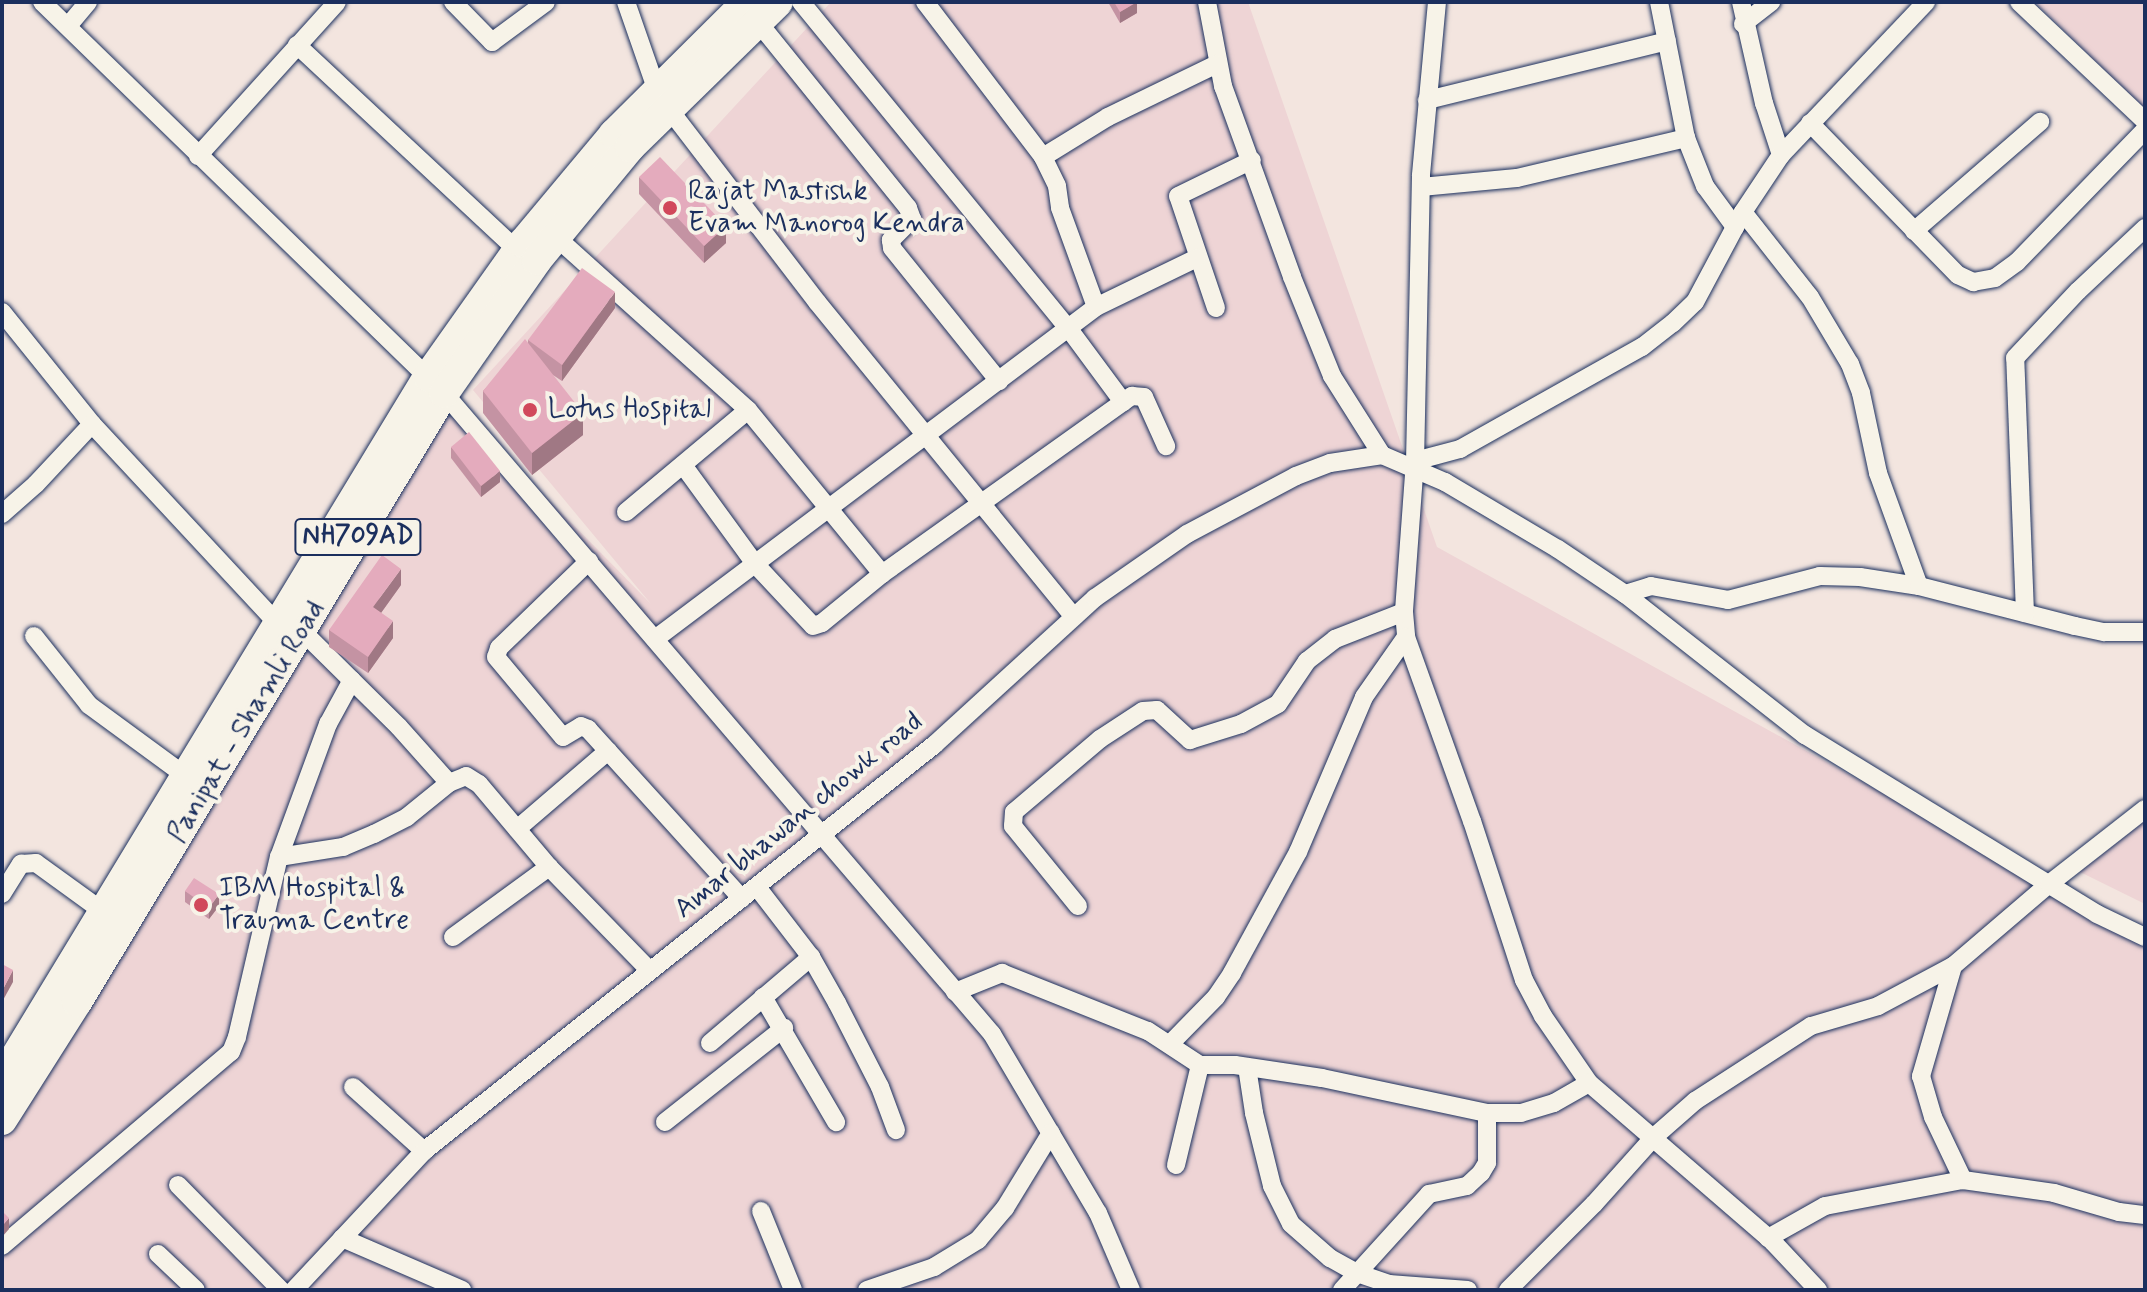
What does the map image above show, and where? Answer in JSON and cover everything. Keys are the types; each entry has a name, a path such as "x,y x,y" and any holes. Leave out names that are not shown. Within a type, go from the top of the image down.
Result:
{"highway":[{"name":"Panipat - Shamli Road","path":"436,385 630,147 663,100 745,15"},
{"name":"Panipat - Shamli Road","path":"2,1120 290,628 517,250 614,134 663,100"},
{"name":"Panipat - Shamli Road","path":"2,1079 187,777 290,628"}],"street":[{"path":"42,2 436,385 589,561 870,896 992,1034 1098,1213 1131,1290"},
{"path":"68,26 88,2"},
{"path":"198,156 337,2"},
{"path":"453,2 492,42 501,39 546,2"},
{"path":"626,2 663,100 817,302 1073,616"},
{"path":"801,2 1069,329 1123,402"},
{"path":"925,2 1043,157 1057,186 1060,208 1096,307"},
{"path":"1207,2 1217,64 1292,277 1332,376 1382,455 1414,463 1558,549 1625,594 1805,735 2097,914 2145,937"},
{"path":"1437,2 1421,187 1414,463 1404,612 1406,637 1472,821 1524,980 1543,1016 1589,1083 1768,1238 1818,1290"},
{"path":"1659,2 1686,138 1705,186 1810,297 1850,364 1861,393 1878,473 1919,586"},
{"path":"1741,2 1743,24 1781,155"},
{"path":"1743,24 1771,2"},
{"path":"1414,463 1452,453 1642,347 1695,302 1739,220 1781,155 1926,2"},
{"path":"2019,2 2145,121"},
{"path":"745,15 908,208 912,219 891,240 892,248 999,381"},
{"path":"1427,100 1667,41"},
{"path":"297,45 517,250"},
{"path":"1043,157 1108,117 1217,64"},
{"path":"1914,231 2040,122"},
{"path":"1810,123 1966,280 1980,282 1995,278 2017,262 2145,130"},
{"path":"1421,187 1530,176 1686,138"},
{"path":"1216,308 1197,258 1179,194 1252,160"},
{"path":"2025,613 2015,358 2078,291 2145,228"},
{"path":"556,237 748,410 882,574"},
{"path":"655,639 929,436 1096,307 1197,258"},
{"path":"2,312 9,338 290,628 352,680 449,783"},
{"path":"683,465 756,565 813,626 822,623 882,574 1135,394 1144,397 1166,446"},
{"path":"626,512 748,410"},
{"path":"2,514 36,484 92,424"},
{"name":"Amar bhawan chowk road","path":"294,1290 424,1151 967,718 1073,616 1187,534 1296,476 1330,463 1382,455"},
{"path":"589,561 499,648 496,657 561,735 565,737 586,727 742,899"},
{"path":"1625,594 1642,586 1662,586 1728,600 1820,576 1886,579 2104,632 2145,632"},
{"path":"1078,906 1013,826 1014,812 1100,739 1143,711 1157,710 1190,740 1241,724 1278,704 1307,661 1335,639 1404,612"},
{"path":"34,636 89,705 187,777"},
{"path":"1170,1044 1216,997 1232,973 1298,852 1364,697 1406,637"},
{"path":"2,1246 231,1052 279,857 328,724 352,680"},
{"path":"517,829 608,751"},
{"path":"279,857 343,847 407,817 461,776 471,778 549,867 649,970"},
{"path":"1508,1290 1594,1204 1654,1137 1695,1101 1811,1026 1878,1006 1953,966 2049,884 2145,809"},
{"path":"2,894 21,864 36,863 105,913"},
{"path":"453,937 549,867"},
{"path":"757,887 811,957 880,1087 896,1130"},
{"path":"710,1043 811,957"},
{"path":"1953,966 1921,1076 1933,1117 1963,1180"},
{"path":"955,992 1002,973 1148,1031 1200,1065 1247,1067 1322,1078 1487,1113 1521,1113 1543,1107 1589,1083"},
{"path":"763,997 784,1028 836,1122"},
{"path":"665,1122 784,1028"},
{"path":"1176,1165 1200,1065"},
{"path":"1247,1067 1254,1113 1272,1186 1291,1224 1330,1258 1357,1273 1389,1284 1468,1290"},
{"path":"353,1087 424,1151"},
{"path":"1342,1290 1429,1194 1467,1186 1481,1173 1487,1163 1487,1113"},
{"path":"867,1290 934,1267 978,1240 1005,1208 1051,1133"},
{"path":"1768,1238 1825,1206 1963,1180 2054,1193 2108,1209 2145,1215"},
{"path":"178,1185 281,1290"},
{"path":"761,1211 793,1290"},
{"path":"342,1238 462,1290"},
{"path":"158,1254 196,1290"}],"shaded area":[{"path":"831,2 1248,2 1437,547 2145,938 2145,1290 2,1290 2,1116 444,393 651,604 473,390"},
{"path":"2035,2 2145,2 2145,110"},
{"path":"2145,818 2145,904 2074,869"}],"building":[{"path":"1114,2 1137,2 1120,12"},
{"path":"660,157 726,226 704,246 639,177"},
{"path":"582,268 615,292 562,365 528,340"},
{"path":"525,339 583,413 532,453 483,391"},
{"path":"469,432 500,471 481,486 451,447"},
{"path":"382,555 401,569 373,607 393,621 368,657 329,630"},
{"path":"194,878 219,894 209,908 185,891"},
{"path":"2,964 13,970 2,991"},
{"path":"2,1211 9,1218 2,1226"}],"place":[{"name":"Rajat Mastishk Evam Manorog Kendra","path":"670,208"},
{"name":"Lotus Hospital","path":"530,410"},
{"name":"IBM Hospital & Trauma Centre","path":"201,905"}]}
